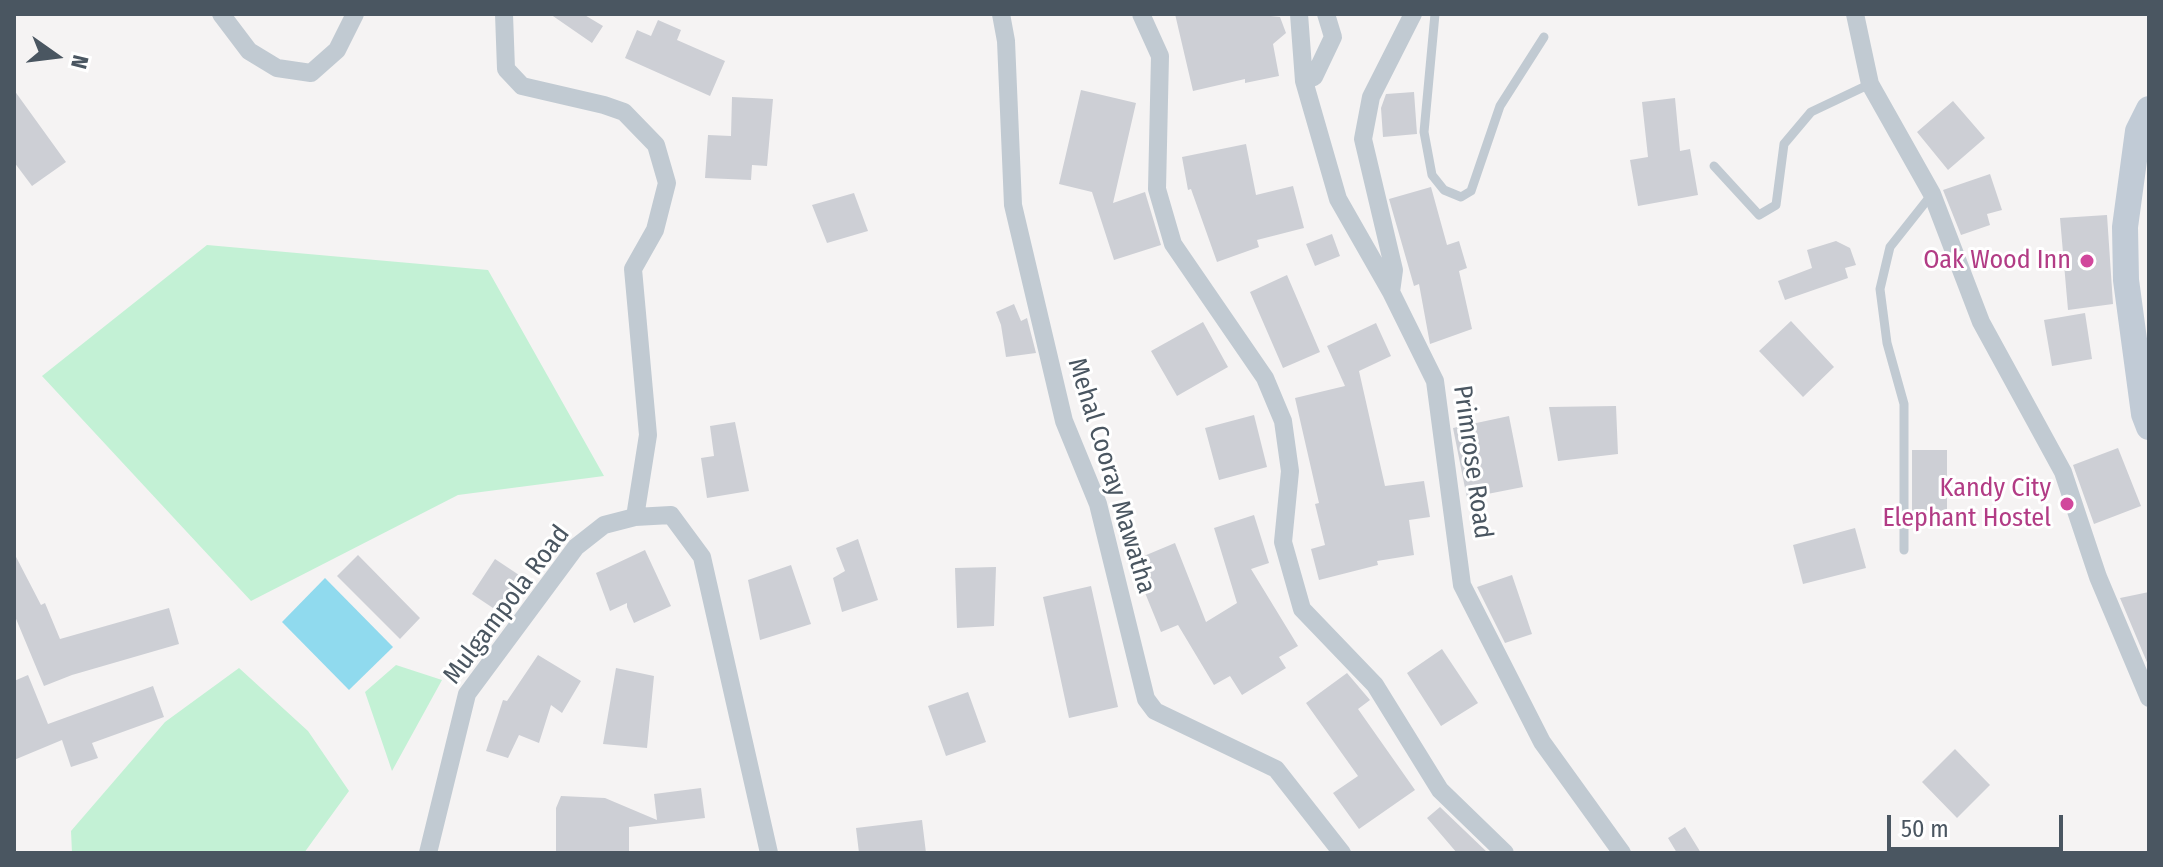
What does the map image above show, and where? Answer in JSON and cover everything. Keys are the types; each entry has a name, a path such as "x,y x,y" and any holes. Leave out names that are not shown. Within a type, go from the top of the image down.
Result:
{"street":[{"path":"221,14 249,51 277,68 311,73 337,50 355,14"},
{"path":"504,14 506,69 522,86 624,112 656,145 667,183 655,230 633,269 648,435 635,517"},
{"name":"Mehal Cooray Mawatha","path":"1001,14 1006,41 1013,205 1064,421 1098,504 1146,699 1155,711 1276,769 1342,853"},
{"path":"1141,14 1160,56 1157,189 1173,244 1265,378 1283,421 1290,471 1283,542 1302,609 1375,685 1440,790 1505,853"},
{"name":"Primrose Road","path":"1299,14 1304,81 1338,199 1391,292 1435,381 1462,585 1542,742 1622,853"},
{"path":"1304,81 1314,77 1333,37 1326,14"},
{"path":"1391,292 1394,270 1363,139 1371,97 1413,14"},
{"path":"1855,14 1870,84 1932,194 1981,322 2063,472 2098,577 2149,698"},
{"path":"2149,109 2138,131 2125,227 2126,280 2144,414 2149,427"},
{"name":"Mulgampola Road","path":"428,853 467,694 576,547 604,525 635,517 671,515 702,557 769,853"}],"lane":[{"path":"1435,14 1424,132 1432,175 1444,190 1461,197 1471,191 1500,106 1544,37"},
{"path":"1714,166 1759,215 1776,205 1784,144 1811,112 1870,84"},
{"path":"1904,550 1904,404 1887,343 1880,289 1890,247 1932,194"}],"green space":[{"path":"207,245 488,270 604,476 458,495 251,601 42,376"},
{"path":"396,665 442,680 392,771 365,692"},
{"path":"239,668 308,731 349,791 304,853 72,853 71,831 165,722"}],"water":[{"path":"325,578 393,647 349,690 282,622"}],"building":[{"path":"550,14 583,14 603,26 592,43"},
{"path":"1175,14 1280,17 1286,33 1273,44 1279,76 1245,83 1245,79 1193,91"},
{"path":"658,20 681,30 677,40 725,61 710,96 625,58 637,30 651,36"},
{"path":"14,90 66,162 32,186 14,162"},
{"path":"1081,90 1136,103 1113,203 1145,192 1161,245 1114,260 1092,192 1059,184"},
{"path":"1414,92 1417,134 1383,137 1381,108 1386,94"},
{"path":"732,97 773,99 767,166 752,165 751,180 705,178 708,135 731,136"},
{"path":"1675,98 1680,151 1690,149 1698,195 1638,206 1630,160 1648,157 1642,102"},
{"path":"1953,101 1985,138 1948,170 1917,132"},
{"path":"1246,144 1256,195 1293,186 1304,228 1257,240 1259,247 1217,262 1191,189 1188,190 1182,157"},
{"path":"1990,174 2002,210 1987,214 1990,225 1961,235 1943,190"},
{"path":"1431,187 1447,245 1459,241 1467,268 1459,271 1472,329 1430,344 1419,284 1414,286 1389,199"},
{"path":"854,193 868,231 827,243 812,205"},
{"name":"Oak Wood Inn","path":"2107,215 2113,304 2068,310 2060,218"},
{"path":"1332,234 1340,256 1315,266 1306,244"},
{"path":"1836,241 1850,248 1856,265 1845,268 1848,278 1785,300 1778,281 1812,268 1807,250"},
{"path":"1287,275 1320,352 1283,368 1250,292"},
{"path":"1014,304 1021,321 1027,318 1036,353 1006,357 996,312"},
{"path":"2085,313 2092,359 2052,366 2044,320"},
{"path":"1791,321 1834,367 1803,397 1759,351"},
{"path":"1203,322 1228,367 1177,396 1151,351"},
{"path":"1376,323 1391,356 1359,371 1385,486 1424,481 1430,517 1409,520 1414,555 1377,561 1378,565 1319,580 1311,549 1325,545 1315,504 1319,503 1295,398 1345,386 1327,346"},
{"path":"1616,406 1618,454 1558,461 1549,407"},
{"path":"1254,415 1267,467 1219,480 1205,428"},
{"path":"1509,416 1523,487 1467,498 1453,428"},
{"path":"735,422 749,491 707,498 701,458 714,456 710,426"},
{"path":"2118,448 2141,506 2094,524 2073,465"},
{"path":"1912,450 1947,450 1947,518 1912,518"},
{"path":"1254,515 1269,563 1251,569 1298,646 1279,657 1286,668 1242,695 1230,676 1214,685 1178,625 1161,632 1132,561 1175,543 1206,622 1237,603 1214,528"},
{"path":"1855,528 1866,568 1803,584 1793,545"},
{"path":"858,539 878,600 842,612 833,578 845,571 836,548"},
{"path":"645,550 671,606 634,623 627,603 610,611 596,573"},
{"path":"14,553 41,605 45,603 60,639 169,608 179,644 44,686 14,614"},
{"path":"358,555 420,618 400,639 337,576"},
{"path":"495,559 522,577 499,612 472,594"},
{"path":"791,565 811,624 760,640 748,580"},
{"path":"996,567 994,626 957,628 955,568"},
{"path":"1512,575 1532,634 1505,643 1477,587"},
{"path":"1091,586 1118,707 1069,718 1043,597"},
{"path":"2149,592 2149,667 2120,598"},
{"path":"1442,649 1478,703 1441,726 1407,673"},
{"path":"538,655 581,681 562,713 551,705 539,743 519,735 508,758 486,751 503,700 507,701"},
{"path":"616,668 654,676 647,748 603,744"},
{"path":"1347,673 1370,700 1358,709 1415,790 1359,829 1333,793 1358,776 1306,703"},
{"path":"28,675 48,724 153,686 164,717 92,743 98,758 71,767 62,740 14,760 14,681"},
{"path":"968,692 986,742 946,756 928,706"},
{"path":"1955,749 1990,785 1957,818 1922,782"},
{"path":"701,788 705,818 629,827 629,853 556,853 556,808 561,796 605,798 657,820 654,794"},
{"path":"1440,807 1488,853 1457,853 1427,818"},
{"path":"922,820 926,853 859,853 856,828"},
{"path":"1685,827 1701,853 1677,853 1668,838"}],"place":[{"name":"Oak Wood Inn","path":"2087,261"},
{"name":"Kandy City Elephant Hostel","path":"2067,504"}]}
